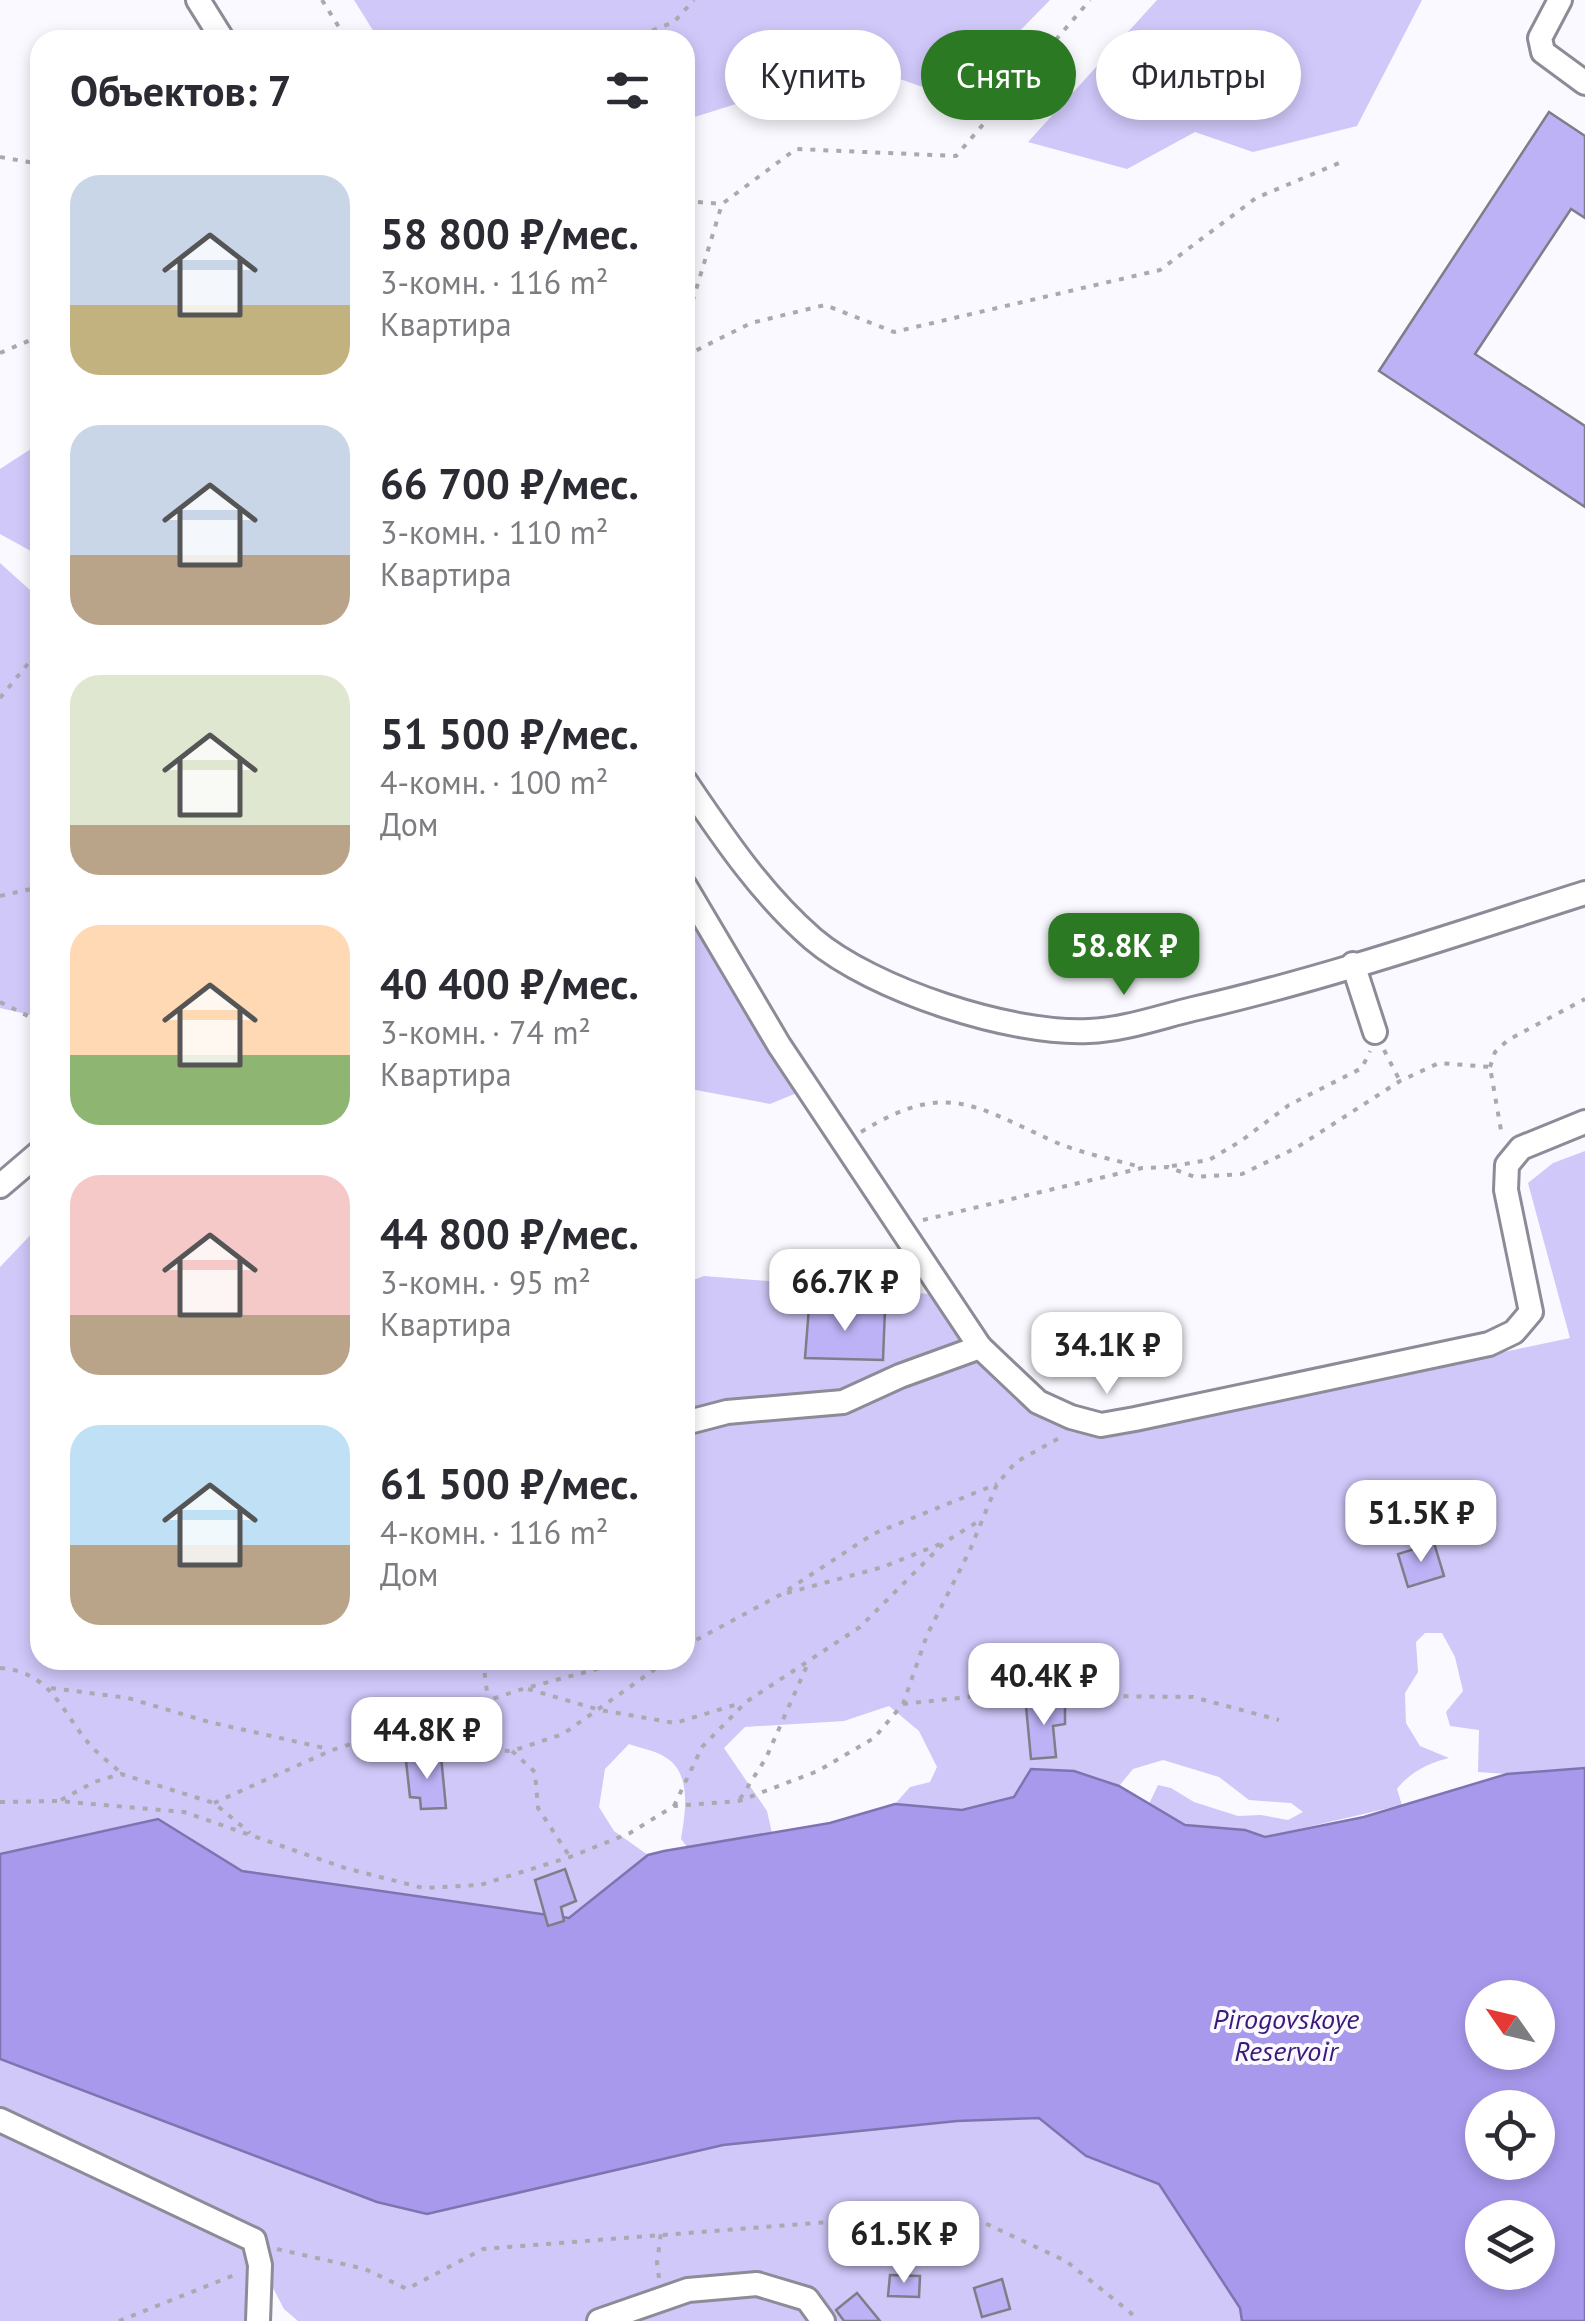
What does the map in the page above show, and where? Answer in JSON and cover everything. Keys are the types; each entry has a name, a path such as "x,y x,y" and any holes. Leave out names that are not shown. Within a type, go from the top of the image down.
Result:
{"street":[{"path":"198,0 217,30"},
{"path":"1560,0 1540,38 1543,52 1585,83"},
{"path":"695,796 740,862 815,941 908,992 1024,1028 1091,1031 1228,1001 1585,894"},
{"path":"695,903 780,1045 980,1346 1038,1402 1070,1417 1101,1424 1489,1344 1514,1332 1531,1312 1506,1190 1507,1165 1520,1148 1585,1122"},
{"path":"1353,964 1375,1032"},
{"path":"0,1186 30,1160"},
{"path":"695,1420 727,1412 843,1402 980,1346"},
{"path":"0,2120 254,2240 260,2264 258,2321"},
{"path":"599,2321 688,2290 757,2284 807,2299 823,2321"}],"path":[{"path":"322,0 342,30"},
{"path":"654,30 674,22 694,0"},
{"path":"695,293 722,204 796,149 956,156 1090,0"},
{"path":"0,157 30,162"},
{"path":"695,351 751,324 824,304 894,332 1160,270 1256,198 1339,164"},
{"path":"695,202 722,204"},
{"path":"0,353 30,340"},
{"path":"0,698 30,661"},
{"path":"0,896 30,889"},
{"path":"0,1002 30,1017"},
{"path":"1507,1165 1490,1067 1496,1052 1508,1040 1585,1002"},
{"path":"1375,1032 1400,1081"},
{"path":"901,1226 1142,1168 1208,1160 1289,1105 1362,1068 1375,1032"},
{"path":"1168,1167 1195,1178 1242,1174 1296,1148 1400,1081 1439,1063 1490,1067"},
{"path":"844,1142 908,1107 925,1102 956,1103 1003,1116 1058,1143 1142,1168"},
{"path":"0,1802 58,1801 184,1812 346,1868 423,1888 480,1885 570,1857 630,1833 674,1806 739,1802 818,1772 874,1738 902,1704 926,1636 970,1550 997,1484 1016,1462 1064,1436"},
{"path":"695,1641 780,1594 872,1534 997,1484"},
{"path":"780,1594 883,1567 944,1542 979,1521"},
{"path":"674,1806 702,1746 746,1702 860,1627 944,1542"},
{"path":"739,1802 766,1758 810,1661"},
{"path":"0,1668 16,1669 51,1688 128,1698 208,1722 332,1750"},
{"path":"484,1670 488,1700"},
{"path":"214,1803 332,1750 594,1670"},
{"path":"406,1726 458,1750 512,1751 563,1734 654,1670"},
{"path":"51,1688 88,1742 121,1774 214,1803 254,1836"},
{"path":"526,1688 600,1710 675,1722 746,1702"},
{"path":"902,1704 987,1695 1193,1697 1279,1720"},
{"path":"512,1751 535,1772 538,1808 570,1857"},
{"path":"58,1801 94,1782 121,1774"},
{"path":"254,2240 292,2254 365,2269 407,2289 484,2249 904,2216 978,2220 1066,2261 1131,2313 1135,2321"},
{"path":"662,2234 657,2263 662,2302"},
{"path":"119,2321 260,2264"}],"shaded area":[{"path":"354,0 1050,0 1021,30 921,30 921,86 901,79 901,30 725,30 725,107 695,117 695,30 373,30"},
{"path":"1157,0 1422,0 1357,126 1253,152 1195,132 1127,169 1028,142 1048,120 1076,120 1076,89 1096,67 1096,120 1301,120 1301,30 1130,30"},
{"path":"30,450 30,550 0,534 0,469"},
{"path":"0,563 30,590 30,1015 0,1008"},
{"path":"695,919 804,1090 770,1104 695,1090"},
{"path":"1585,1151 1585,1768 1507,1774 1478,1772 1479,1730 1450,1726 1446,1712 1463,1691 1455,1657 1442,1633 1425,1633 1416,1642 1418,1672 1405,1693 1406,1723 1420,1746 1449,1758 1420,1769 1402,1783 1397,1789 1402,1805 1265,1837 1245,1830 1185,1825 1149,1804 1158,1785 1238,1816 1288,1820 1303,1812 1291,1803 1249,1800 1219,1777 1163,1760 1133,1769 1119,1786 1074,1771 1032,1769 1014,1797 962,1810 895,1804 910,1787 930,1782 937,1767 919,1731 889,1706 844,1721 745,1727 724,1748 767,1811 772,1833 687,1847 681,1839 684,1785 676,1766 664,1756 629,1744 605,1769 599,1807 614,1831 648,1855 570,1918 242,1871 157,1819 0,1854 0,1267 30,1236 30,1670 695,1670 695,1279 704,1276 930,1294 1010,1394 1104,1437 1570,1338 1528,1183 1553,1163"},
{"path":"0,2059 377,2202 427,2214 723,2145 957,2121 1040,2118 1086,2156 1159,2184 1240,2308 1242,2321 298,2321 284,2309 273,2288 262,2288 249,2321 0,2321"}],"water":[{"name":"Pirogovskoye Reservoir","path":"1585,1768 1585,2321 1242,2321 1240,2308 1159,2184 1086,2156 1039,2118 957,2121 723,2145 427,2214 377,2202 0,2059 0,1854 158,1819 242,1871 569,1918 648,1855 830,1823 895,1804 962,1810 1014,1797 1031,1769 1074,1771 1119,1786 1185,1825 1245,1830 1265,1837 1364,1817 1507,1774"}],"building":[{"path":"1549,112 1585,136 1585,218 1571,209 1475,354 1585,426 1585,507 1379,371"},
{"path":"809,1307 885,1309 883,1360 805,1358"},
{"path":"1434,1543 1444,1576 1408,1587 1398,1554"},
{"path":"1065,1703 1065,1724 1053,1726 1056,1757 1031,1759 1026,1706"},
{"path":"441,1756 446,1808 421,1809 420,1798 410,1797 406,1761"},
{"path":"565,1869 576,1901 561,1907 564,1921 548,1926 535,1880"},
{"path":"890,2275 920,2276 919,2297 888,2296"},
{"path":"1002,2279 1010,2309 982,2317 974,2288"},
{"path":"857,2293 880,2321 844,2321 836,2310"}]}
